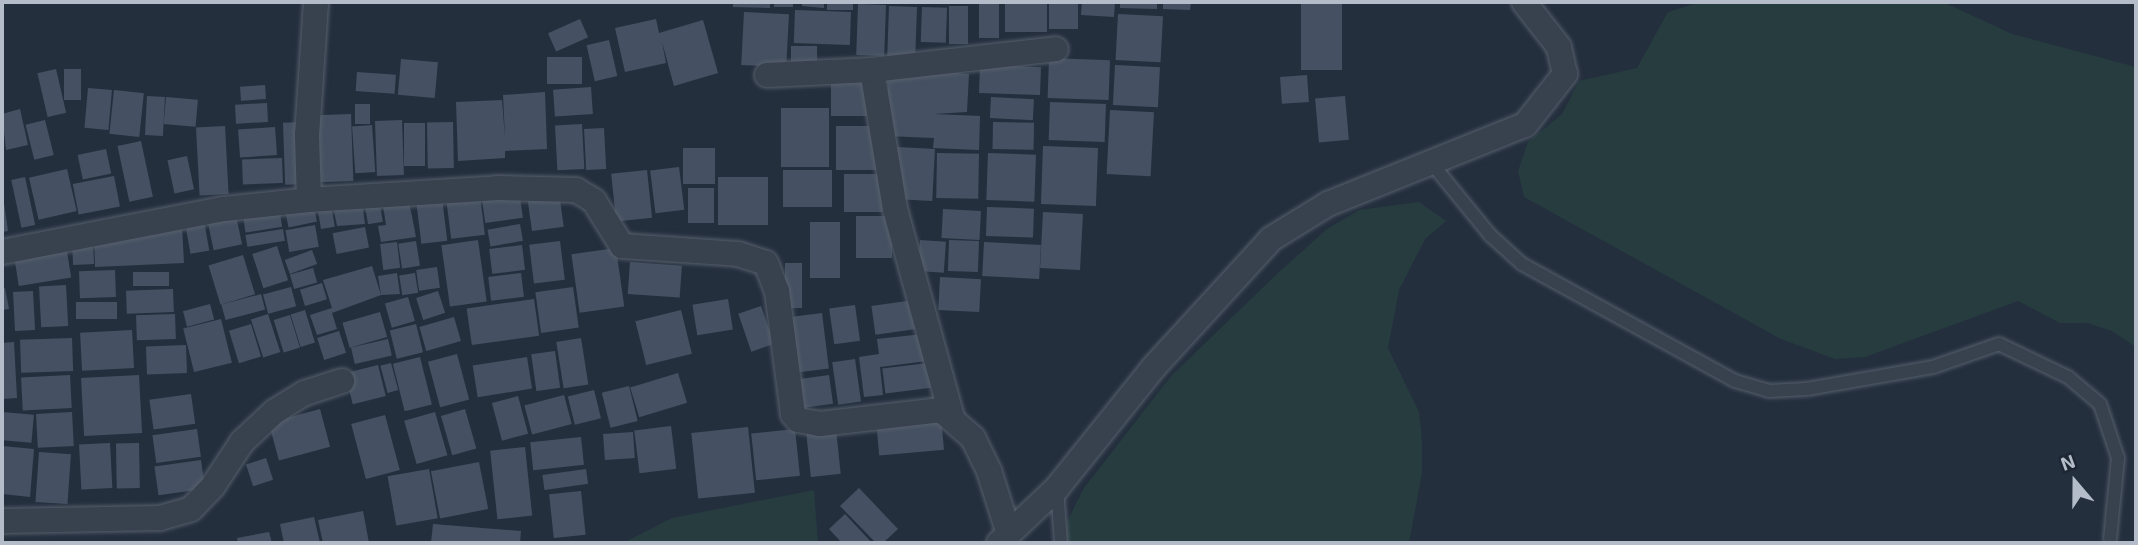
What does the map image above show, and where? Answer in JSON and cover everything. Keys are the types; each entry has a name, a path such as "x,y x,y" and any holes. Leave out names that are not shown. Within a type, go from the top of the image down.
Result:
{"street":[{"path":"309,200 307,135 316,2"},
{"path":"2,252 224,209 309,200 498,188 576,190 594,201 622,246 738,254 766,263 777,292 793,414 798,420 820,424 941,410 973,438 984,460 1004,539 1057,488 1153,368 1271,239 1328,204 1429,160 1525,125 1565,74 1559,47 1524,2"},
{"path":"767,75 872,70 1056,49"},
{"path":"872,70 895,209 952,417"},
{"path":"2,521 160,518 191,509 213,486 242,442 274,412 305,393 342,381"}],"lane":[{"path":"1429,160 1490,235 1522,264 1735,381 1769,391 1807,389 1933,367 1998,344 2068,377 2100,404 2118,458 2110,539"},
{"path":"1057,488 1061,543"}],"green space":[{"path":"1700,2 1943,2 2012,34 2136,67 2136,347 2112,331 2087,323 2060,323 2018,301 1865,357 1835,359 1781,339 1524,197 1518,171 1528,142 1562,114 1579,81 1637,68 1668,12"},
{"path":"1419,202 1446,221 1425,239 1399,290 1388,348 1419,412 1422,473 1409,543 1056,543 1084,488 1170,377 1278,273 1327,229 1359,210"},
{"path":"814,490 818,543 623,543 672,518"}],"building":[{"path":"733,2 770,2 770,8 733,7"},
{"path":"774,2 793,2 793,7 774,7"},
{"path":"802,2 824,2 824,8 802,6"},
{"path":"827,2 853,2 853,10 827,10"},
{"path":"979,2 999,2 999,38 979,38"},
{"path":"1005,2 1047,2 1047,32 1005,32"},
{"path":"1049,2 1078,2 1078,29 1049,29"},
{"path":"1082,2 1115,2 1114,17 1081,15"},
{"path":"1120,2 1157,2 1157,9 1120,8"},
{"path":"1163,2 1191,2 1190,10 1163,9"},
{"path":"1301,2 1342,2 1342,70 1301,70"},
{"path":"858,4 886,5 884,56 856,55"},
{"path":"889,6 917,7 915,57 887,56"},
{"path":"949,6 968,6 968,44 949,44"},
{"path":"922,7 947,8 946,43 921,42"},
{"path":"795,10 851,12 850,45 794,43"},
{"path":"744,12 789,14 786,67 741,65"},
{"path":"1118,14 1163,16 1161,62 1116,60"},
{"path":"580,19 588,37 556,52 548,33"},
{"path":"656,19 659,33 703,20 718,73 674,86 662,42 666,63 625,72 615,28"},
{"path":"609,40 617,76 595,81 587,45"},
{"path":"791,46 817,46 817,67 791,67"},
{"path":"547,57 582,57 582,84 547,84"},
{"path":"1049,58 1110,60 1109,100 1048,98"},
{"path":"401,59 438,62 435,98 398,95"},
{"path":"980,65 1041,67 1040,95 979,93"},
{"path":"1115,65 1160,67 1158,107 1113,105"},
{"path":"889,68 969,74 967,112 934,114 980,116 979,150 933,148 934,138 886,136"},
{"path":"56,69 66,113 48,117 37,73"},
{"path":"64,69 81,69 81,100 64,100"},
{"path":"357,72 396,75 395,94 356,91"},
{"path":"1307,75 1309,102 1282,104 1280,77"},
{"path":"831,77 871,77 871,116 831,116"},
{"path":"265,85 266,99 241,101 240,87"},
{"path":"591,87 593,114 555,117 553,90"},
{"path":"88,88 112,90 108,130 85,128"},
{"path":"114,90 144,93 139,137 109,134"},
{"path":"545,92 547,149 505,151 505,158 458,161 456,102 502,100 505,138 503,95"},
{"path":"147,96 165,97 163,136 145,135"},
{"path":"1345,96 1349,140 1319,142 1315,99"},
{"path":"166,97 198,100 196,127 164,124"},
{"path":"991,97 1034,99 1033,120 990,118"},
{"path":"1050,102 1106,104 1105,142 1049,140"},
{"path":"267,103 268,122 236,124 235,105"},
{"path":"355,104 370,104 370,124 355,124"},
{"path":"781,108 829,108 829,167 781,167"},
{"path":"20,109 28,145 6,150 2,114"},
{"path":"1110,110 1154,112 1151,176 1107,174"},
{"path":"351,114 353,181 311,182 309,115"},
{"path":"45,120 54,155 34,160 26,125"},
{"path":"402,120 404,175 377,176 375,121"},
{"path":"305,122 307,184 285,185 283,123"},
{"path":"427,122 453,122 454,168 428,168"},
{"path":"993,122 1034,123 1034,150 993,149"},
{"path":"404,123 425,123 425,166 404,166"},
{"path":"582,124 584,169 557,170 555,125"},
{"path":"372,125 375,172 355,173 352,126"},
{"path":"225,126 229,194 200,195 196,128"},
{"path":"836,126 879,126 879,170 836,170"},
{"path":"275,127 277,155 240,158 238,130"},
{"path":"604,128 606,169 586,170 584,129"},
{"path":"141,141 153,197 129,202 118,146"},
{"path":"1043,146 1098,148 1096,206 1041,204"},
{"path":"897,147 935,149 932,201 894,199"},
{"path":"683,148 715,148 715,184 683,184"},
{"path":"106,149 111,173 83,179 78,155"},
{"path":"937,153 979,154 978,199 936,198"},
{"path":"988,153 1036,155 1034,202 986,200"},
{"path":"187,156 194,189 175,193 167,160"},
{"path":"282,158 283,183 243,184 242,159"},
{"path":"679,167 684,210 655,213 650,171"},
{"path":"67,169 77,211 39,220 29,178"},
{"path":"647,170 652,218 616,222 611,174"},
{"path":"783,170 832,170 832,207 783,207"},
{"path":"844,174 888,174 888,212 844,212"},
{"path":"114,176 120,206 79,214 73,184"},
{"path":"25,177 35,225 21,228 11,180"},
{"path":"718,177 768,177 768,225 718,225"},
{"path":"688,188 714,188 714,223 688,223"},
{"path":"2,189 8,231 2,232"},
{"path":"519,190 523,218 485,223 481,195"},
{"path":"559,193 564,227 532,231 527,197"},
{"path":"480,195 485,235 451,239 446,199"},
{"path":"408,196 416,237 381,242 378,226 386,225 382,199"},
{"path":"442,198 447,241 421,244 416,201"},
{"path":"379,200 383,222 368,224 364,203"},
{"path":"362,201 365,224 337,226 333,206"},
{"path":"313,203 317,222 289,228 285,209"},
{"path":"331,203 335,227 321,229 317,205"},
{"path":"279,207 282,227 246,233 242,213"},
{"path":"987,207 1034,209 1033,238 986,236"},
{"path":"943,209 981,211 979,240 941,238"},
{"path":"235,211 242,244 214,250 207,217"},
{"path":"1043,212 1083,214 1080,270 1040,268"},
{"path":"203,215 209,250 191,254 184,218"},
{"path":"856,216 892,216 892,258 856,258"},
{"path":"810,222 840,222 840,278 810,278"},
{"path":"520,224 523,241 490,246 488,230"},
{"path":"182,225 184,263 95,267 94,237 161,234 160,226"},
{"path":"315,225 319,247 289,252 285,230"},
{"path":"365,227 369,248 337,254 333,233"},
{"path":"283,229 285,241 247,247 245,235"},
{"path":"478,240 487,301 450,307 441,245"},
{"path":"920,240 946,242 944,273 918,271"},
{"path":"949,240 979,241 978,272 948,271"},
{"path":"416,241 420,266 402,269 398,244"},
{"path":"560,241 565,280 534,283 529,245"},
{"path":"397,242 400,268 383,270 380,244"},
{"path":"984,242 1041,245 1039,279 982,276"},
{"path":"93,243 94,264 73,265 72,244"},
{"path":"66,245 71,278 19,286 14,253"},
{"path":"522,245 525,270 492,274 489,249"},
{"path":"277,246 288,280 263,288 252,254"},
{"path":"616,248 624,306 580,313 571,254"},
{"path":"312,250 317,264 290,274 285,260"},
{"path":"243,255 255,294 221,305 209,266"},
{"path":"630,262 682,266 680,298 628,294"},
{"path":"785,263 802,263 802,308 785,308"},
{"path":"372,266 381,295 332,313 337,329 317,335 310,315 332,308 323,280"},
{"path":"437,267 440,288 419,291 416,270"},
{"path":"313,268 317,282 294,289 290,275"},
{"path":"115,270 116,297 80,298 79,271"},
{"path":"133,272 169,272 169,286 133,286"},
{"path":"397,273 400,294 381,295 378,276"},
{"path":"415,273 418,293 402,295 399,276"},
{"path":"521,273 524,297 491,301 488,277"},
{"path":"940,277 981,279 979,312 938,310"},
{"path":"322,283 327,299 305,306 300,290"},
{"path":"66,285 68,326 41,327 39,286"},
{"path":"291,287 296,306 268,314 263,295"},
{"path":"573,287 579,328 541,333 535,292"},
{"path":"5,288 9,309 2,310 2,289"},
{"path":"173,289 174,312 127,314 126,291"},
{"path":"33,291 35,330 15,331 13,292"},
{"path":"438,291 445,313 423,320 416,298"},
{"path":"261,294 265,309 226,320 221,305"},
{"path":"408,297 415,321 392,328 385,304"},
{"path":"534,299 539,336 472,345 467,308"},
{"path":"728,299 733,330 697,335 692,305"},
{"path":"914,300 918,329 875,335 871,306"},
{"path":"76,302 117,302 117,319 76,319"},
{"path":"210,304 214,319 187,327 183,311"},
{"path":"855,305 860,341 834,344 829,309"},
{"path":"761,306 774,344 751,352 738,314"},
{"path":"305,310 315,343 301,347 291,314"},
{"path":"681,310 692,354 646,365 635,321"},
{"path":"380,312 387,337 350,348 343,323"},
{"path":"822,313 829,369 795,373 788,317"},
{"path":"175,314 176,339 137,340 136,315"},
{"path":"268,314 280,352 263,358 251,320"},
{"path":"290,315 300,348 284,352 274,320"},
{"path":"454,317 461,341 426,351 419,327"},
{"path":"221,319 232,363 194,372 183,328"},
{"path":"251,324 261,357 239,363 229,331"},
{"path":"416,324 423,352 397,359 390,331"},
{"path":"132,330 134,368 82,371 80,333"},
{"path":"339,331 346,353 324,360 317,338"},
{"path":"923,334 927,361 880,367 883,395 864,397 859,357 879,354 877,339"},
{"path":"72,338 73,371 21,373 20,340"},
{"path":"581,338 588,384 564,388 556,342"},
{"path":"388,339 392,356 355,364 351,348"},
{"path":"14,342 17,398 2,399 2,343"},
{"path":"186,345 187,373 147,374 146,346"},
{"path":"555,351 560,388 536,391 531,354"},
{"path":"457,354 469,399 440,407 428,362"},
{"path":"420,357 432,405 405,411 393,364"},
{"path":"527,357 532,389 478,397 473,366"},
{"path":"855,359 861,402 838,405 832,362"},
{"path":"391,363 398,390 388,393 380,366"},
{"path":"928,363 931,388 885,393 882,369"},
{"path":"378,365 386,396 353,404 345,373"},
{"path":"678,373 687,403 639,417 630,388"},
{"path":"70,375 72,408 23,411 21,378"},
{"path":"139,375 142,433 84,436 81,378"},
{"path":"829,375 833,404 800,408 796,380"},
{"path":"629,386 638,421 611,428 602,393"},
{"path":"594,390 601,418 575,425 568,397"},
{"path":"191,394 195,424 154,430 149,400"},
{"path":"564,395 572,424 532,435 524,406"},
{"path":"518,396 528,434 502,441 492,403"},
{"path":"320,409 330,447 279,460 269,423"},
{"path":"465,409 476,448 452,455 441,416"},
{"path":"2,412 34,415 31,443 2,440"},
{"path":"72,412 74,446 38,448 36,414"},
{"path":"435,412 447,455 417,464 404,421"},
{"path":"385,415 400,470 366,479 351,424"},
{"path":"941,416 944,450 879,456 876,422"},
{"path":"671,426 676,469 640,473 634,431"},
{"path":"748,427 755,493 698,499 691,433"},
{"path":"197,429 201,457 156,463 152,435"},
{"path":"795,429 800,476 756,480 751,434"},
{"path":"836,429 841,474 811,477 806,432"},
{"path":"633,432 635,458 605,460 603,434"},
{"path":"581,437 584,465 533,470 530,442"},
{"path":"110,443 112,488 81,490 79,445"},
{"path":"116,443 139,443 140,488 117,488"},
{"path":"2,446 34,449 30,497 2,494"},
{"path":"525,447 532,516 497,519 490,451"},
{"path":"39,452 71,454 67,504 36,502"},
{"path":"266,458 273,480 253,486 246,464"},
{"path":"201,460 205,489 158,495 154,467"},
{"path":"479,462 488,509 440,518 431,471"},
{"path":"429,469 438,518 396,526 388,476"},
{"path":"586,469 588,484 545,490 542,475"},
{"path":"859,488 898,529 883,543 876,543 840,506"},
{"path":"581,491 586,535 554,538 549,494"},
{"path":"363,511 369,543 323,543 318,520"},
{"path":"845,514 872,543 842,543 829,529"},
{"path":"314,517 320,543 284,543 280,524"},
{"path":"433,524 521,531 520,543 431,543"},
{"path":"269,532 272,543 238,543 237,538"}]}
